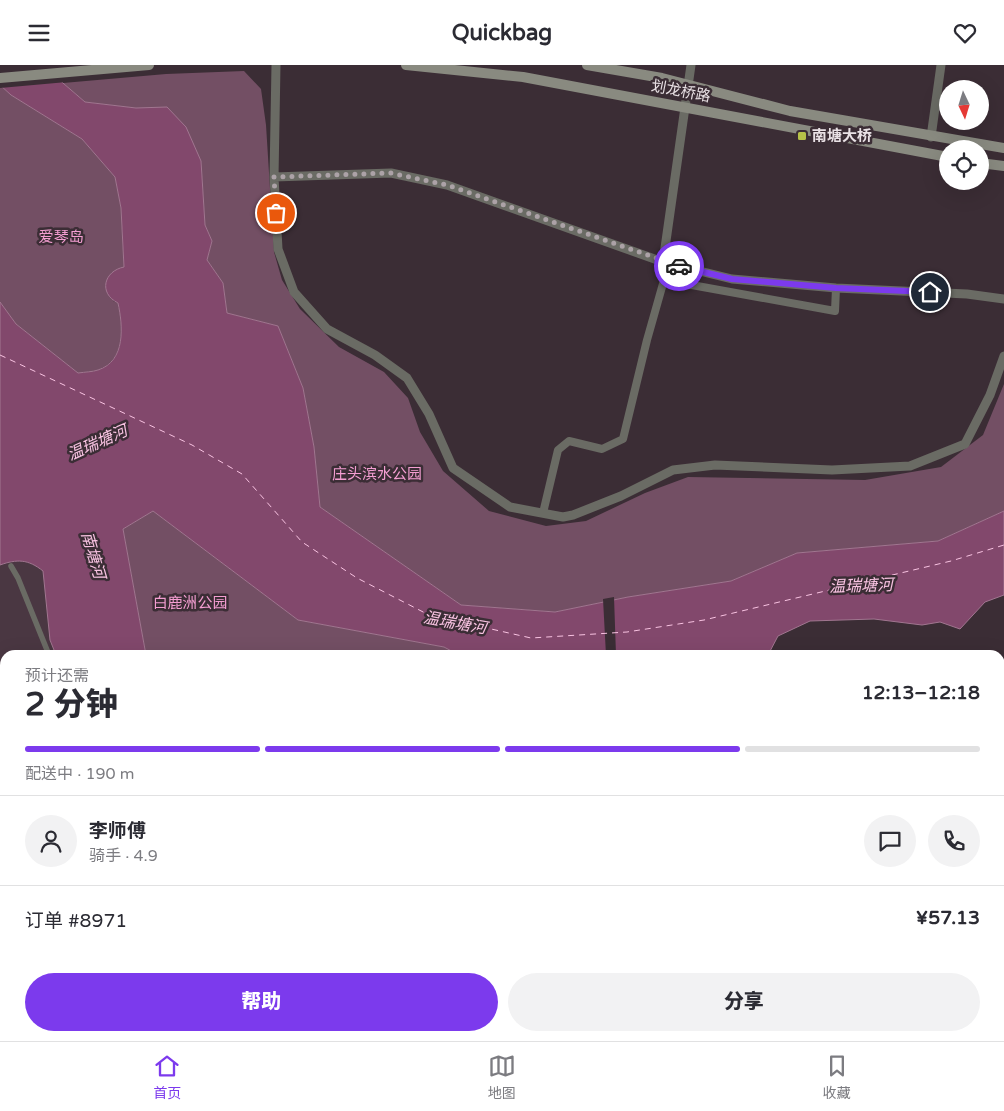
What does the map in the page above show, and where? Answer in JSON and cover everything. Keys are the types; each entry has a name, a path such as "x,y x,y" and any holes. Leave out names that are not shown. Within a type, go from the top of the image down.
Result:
{"main road":[{"path":"0,78 149,65"},
{"name":"划龙桥路","path":"406,65 523,77 939,155"},
{"name":"划龙桥路","path":"587,65 688,84 790,111 931,137 1004,148"},
{"path":"989,164 1004,166"}],"street":[{"path":"276,65 274,177 278,249 294,292 328,329 375,355 408,377 429,414 453,468 510,507 563,517 573,515 621,496 673,469 715,465 832,471 910,466 965,444 990,395 1004,357"},
{"path":"663,262 691,65"},
{"path":"931,137 941,65"},
{"path":"274,177 391,173 447,185 663,262 732,279 836,288 967,294 1004,299"},
{"path":"543,513 558,450 570,441 602,449 623,439 647,340 664,281 835,311 836,288"},
{"path":"11,566 18,577 47,650"}],"shaded area":[{"path":"20,560 33,563 43,571 50,639 54,650 0,650 0,565"}],"green space":[{"name":"庄头滨水公园","path":"244,71 261,89 266,125 274,252 282,280 300,309 339,347 384,372 408,398 420,432 443,471 489,511 546,526 586,521 645,493 688,477 865,480 941,467 983,435 1004,384 1004,511 938,541 797,553 731,581 628,597 555,612 461,605 320,507 314,447 303,388 278,326 227,313 223,283 207,260 212,241 205,225 201,161 167,108 136,108 85,102 63,83 166,74"},
{"name":"爱琴岛","path":"0,85 11,95 82,139 115,177 121,208 124,268 113,301 118,303 121,332 118,350 114,359 98,370 78,373 16,324 0,302"},
{"name":"白鹿洲公园","path":"153,511 298,620 444,647 450,650 145,650 123,529"}],"water":[{"path":"0,65 42,65 85,102 136,108 167,107 186,127 201,161 205,225 212,241 207,260 223,283 227,313 278,326 303,388 314,447 320,507 461,605 555,612 628,597 731,581 797,553 938,541 1004,511 1004,595 985,602 960,629 940,622 922,625 874,619 810,621 778,636 771,650 450,650 444,647 298,620 153,511 123,529 145,650 54,650 50,640 43,571 32,564 22,561 0,565 0,302 16,324 78,373 96,371 107,365 114,359 118,351 121,332 118,303 108,294 106,283 112,273 124,267 121,208 115,177 82,139 11,95 0,85"}],"pier":[{"path":"0,65 46,65 67,82 0,88"},
{"path":"614,597 616,650 606,650 603,599"}],"ferry route":[{"path":"0,355 192,445 242,474 302,542 357,578 429,615 531,638 627,632 704,620 951,561 1004,545"}],"way so far":[{"path":"276,213 274,177 391,173 447,185 679,266"}],"place":[{"name":"南塘大桥","path":"802,136"}],"route":[{"path":"679,266 732,279 836,288 930,292"}],"water label":[{"name":"温瑞塘河","path":"97,442"},
{"name":"南塘河","path":"94,555"},
{"name":"温瑞塘河","path":"861,585"},
{"name":"温瑞塘河","path":"455,622"}]}
